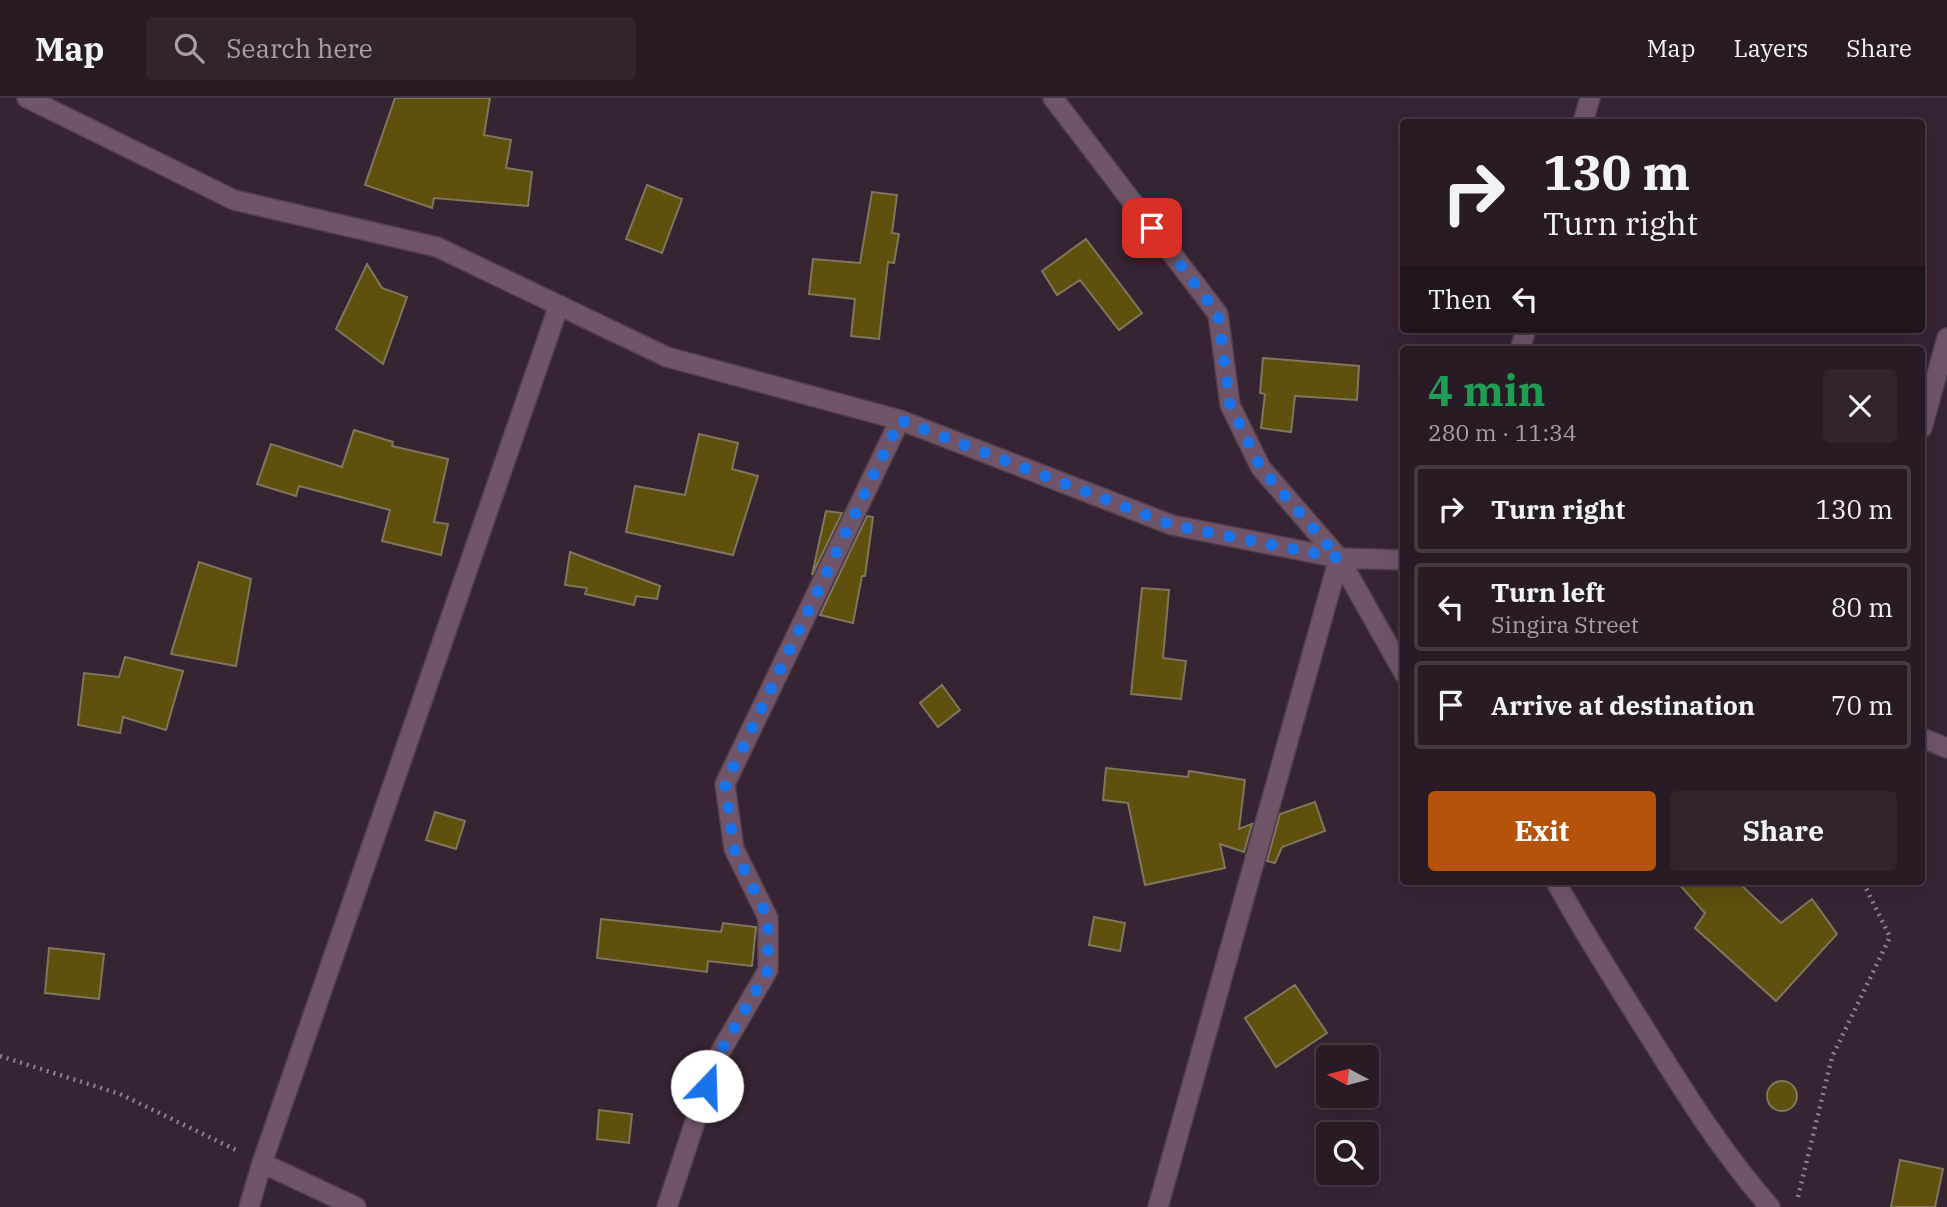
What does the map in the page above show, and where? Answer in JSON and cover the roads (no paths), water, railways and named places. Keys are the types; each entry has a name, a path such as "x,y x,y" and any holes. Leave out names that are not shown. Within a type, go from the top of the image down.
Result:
{"street":[{"path":"27,98 234,200 437,247 667,357 900,420 1172,525 1339,558 1400,560"},
{"path":"1053,98 1218,314 1230,405 1261,468 1339,558 1400,666"},
{"path":"1584,119 1590,98"},
{"path":"249,1207 559,305"},
{"path":"1925,417 1947,338"},
{"path":"667,1207 715,1061 768,970 768,918 734,849 725,784 900,420"},
{"path":"1158,1207 1339,558"},
{"path":"1925,739 1947,748"},
{"path":"1558,885 1576,919 1687,1095 1741,1174 1770,1207"},
{"path":"262,1163 356,1207"}]}
